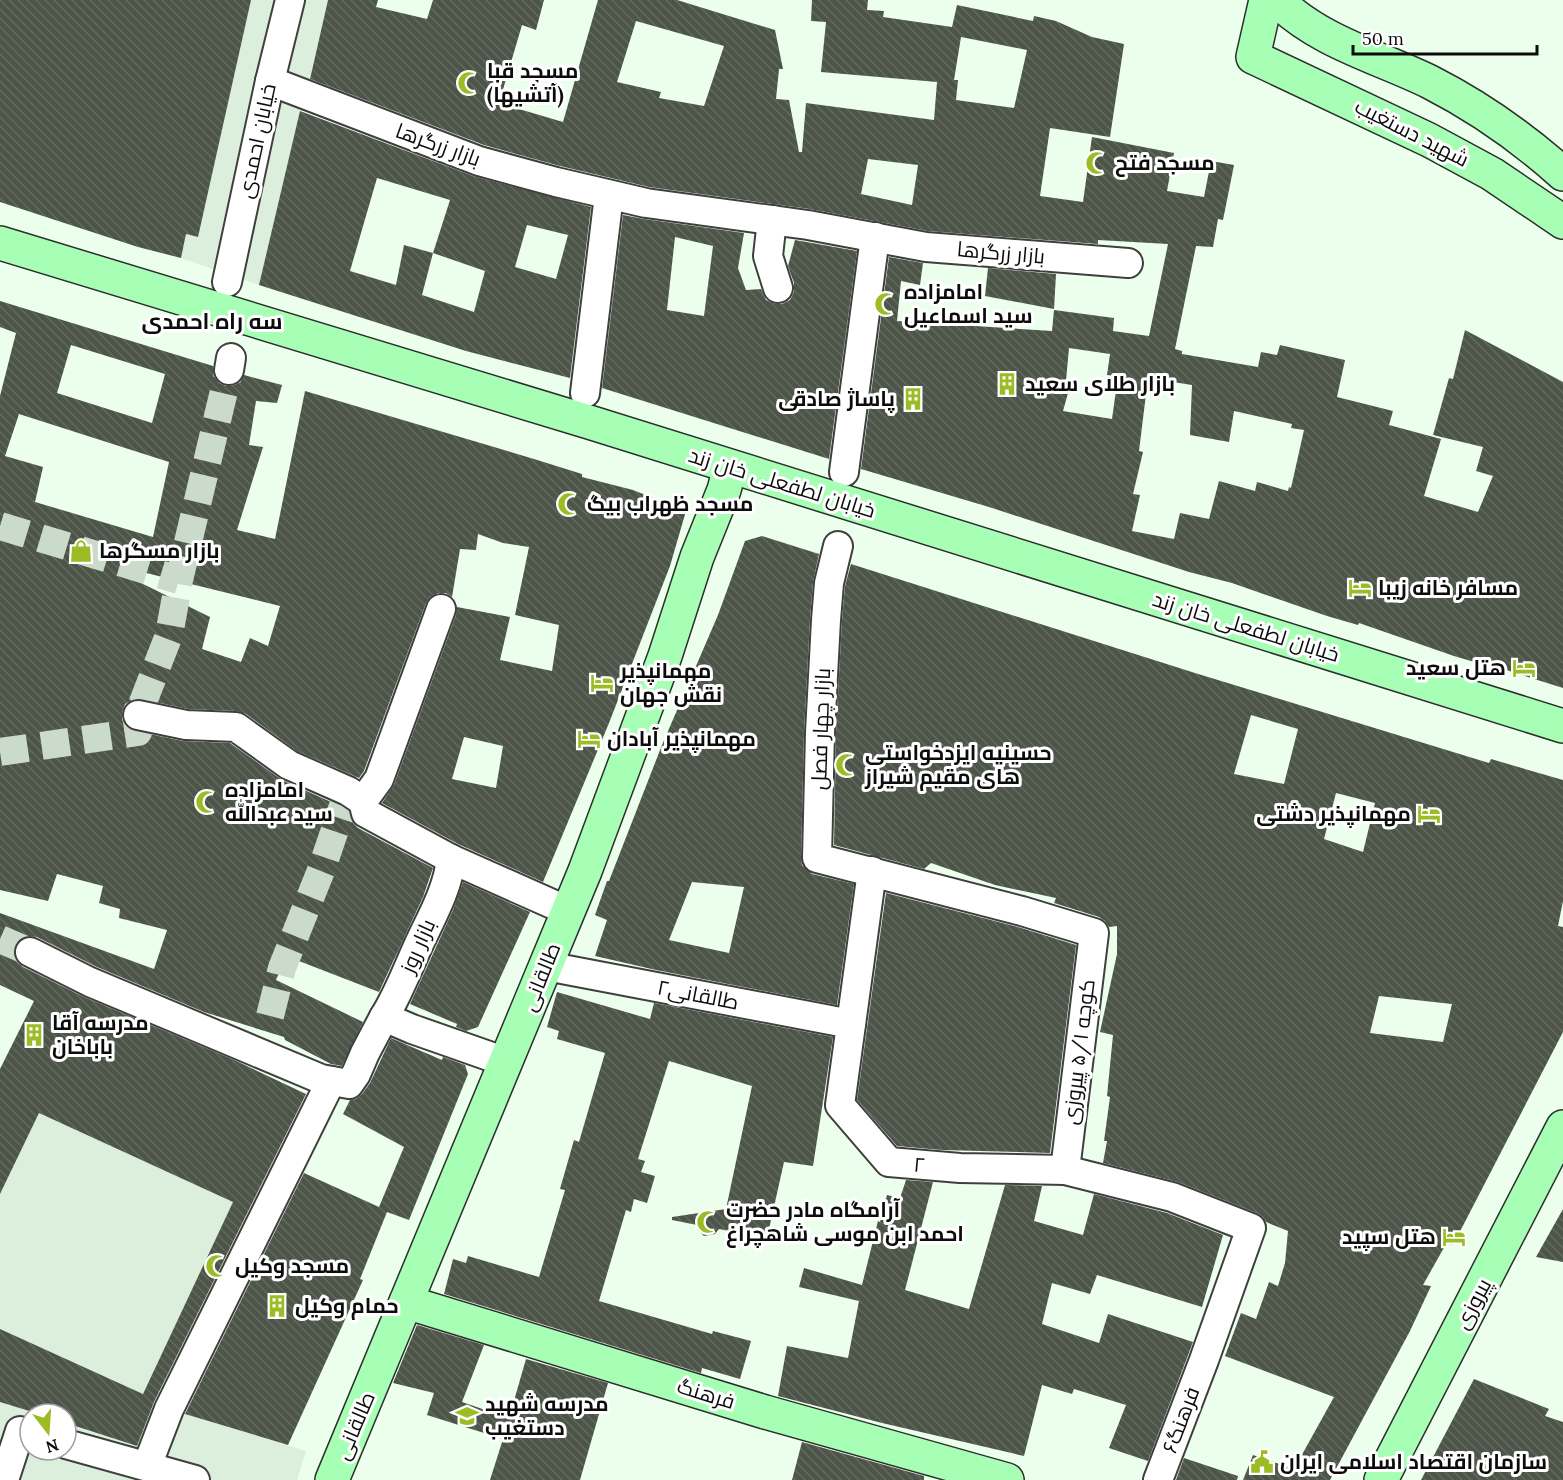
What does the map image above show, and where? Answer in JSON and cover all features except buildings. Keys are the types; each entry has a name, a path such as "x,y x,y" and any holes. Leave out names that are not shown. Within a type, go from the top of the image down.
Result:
{"street":[{"name":"خیابان احمدی","path":"227,282 270,81 290,0"},
{"name":"شهید دستغیب","path":"1266,0 1253,57 1429,140 1492,174 1563,222"},
{"path":"1277,0 1301,21 1326,35 1432,83 1491,119 1563,174"},
{"name":"بازار زرگرها","path":"270,81 478,161 646,203 772,220 926,247 1128,263"},
{"path":"585,393 609,195"},
{"path":"772,220 768,256 778,288"},
{"path":"844,472 875,237"},
{"name":"خیابان لطفعلی خان زند","path":"0,243 589,422 1563,726"},
{"name":"طالقانی","path":"332,1480 585,871 661,666 697,557 724,490 730,467"},
{"name":"بازار چهار فصل","path":"838,546 830,583 826,620 817,858 872,871"},
{"path":"355,796 379,779 441,609"},
{"path":"138,715 186,725 236,727 289,765 355,796 366,813 450,866 565,918"},
{"name":"بازار روز","path":"331,1081 349,1084 356,1074 365,1053 396,998 450,866"},
{"name":"کوچه ۵/۱ پیروزی","path":"872,871 1022,910 1094,933 1065,1170"},
{"name":"۲","path":"872,871 840,1105 889,1162 960,1168 1065,1170 1172,1197 1251,1228"},
{"path":"30,952 90,982 321,1079 331,1081 169,1409 147,1466"},
{"name":"طالقانی۲","path":"546,966 851,1024"},
{"path":"384,1017 506,1062"},
{"name":"پیروزی","path":"1381,1480 1563,1127"},
{"name":"فرهنگ۶","path":"1158,1480 1251,1228"},
{"name":"فرهنگ","path":"406,1302 765,1412 1007,1480"},
{"path":"4,1480 17,1430"},
{"path":"78,1447 195,1480"}],"shaded area":[{"path":"251,0 328,0 309,81 311,104 300,112 259,285 181,258 186,234 197,237"},
{"path":"39,1113 233,1202 143,1394 0,1329 0,1194"},
{"path":"0,1402 18,1408 18,1462 78,1462 78,1427 144,1448 176,1411 306,1451 297,1480 0,1480"}],"tunnel":[{"path":"0,752 138,732 138,715 169,635 179,580 229,370"},
{"path":"0,526 179,580"},
{"path":"270,1016 282,968 322,868 348,791"},
{"path":"0,939 30,952"}],"place":[{"name":"مسجد قبا (آتشیها)","path":"469,83"},
{"name":"مسجد فتح","path":"1097,163"},
{"name":"امامزاده سید اسماعیل","path":"886,304"},
{"name":"بازار طلای سعید","path":"1007,384"},
{"name":"پاساژ صادقی","path":"913,399"},
{"name":"مسجد ظهراب بیگ","path":"569,504"},
{"name":"بازار مسگرها","path":"81,551"},
{"name":"مسافر خانه زیبا","path":"1360,588"},
{"name":"هتل سعيد","path":"1524,668"},
{"name":"مهمانپذیر نقش جهان","path":"602,683"},
{"name":"مهمانپذیر آبادان","path":"589,739"},
{"name":"حسینیه ایزدخواستی های مقیم شیراز","path":"847,765"},
{"name":"امامزاده سید عبدالله","path":"207,802"},
{"name":"مهمانپذیر دشتی","path":"1429,814"},
{"name":"مدرسه آقا باباخان","path":"34,1035"},
{"name":"آرامگاه مادر حضرت احمد ابن موسی شاهچراغ","path":"708,1222"},
{"name":"هتل سپید","path":"1454,1237"},
{"name":"مسجد وکیل","path":"217,1266"},
{"name":"حمام وکیل","path":"277,1306"},
{"name":"مدرسه شهید دستغیب","path":"467,1416"},
{"name":"سازمان اقتصاد اسلامی ایران","path":"1262,1462"}],"district":[{"name":"سه راه احمدی","path":"212,321"}]}
